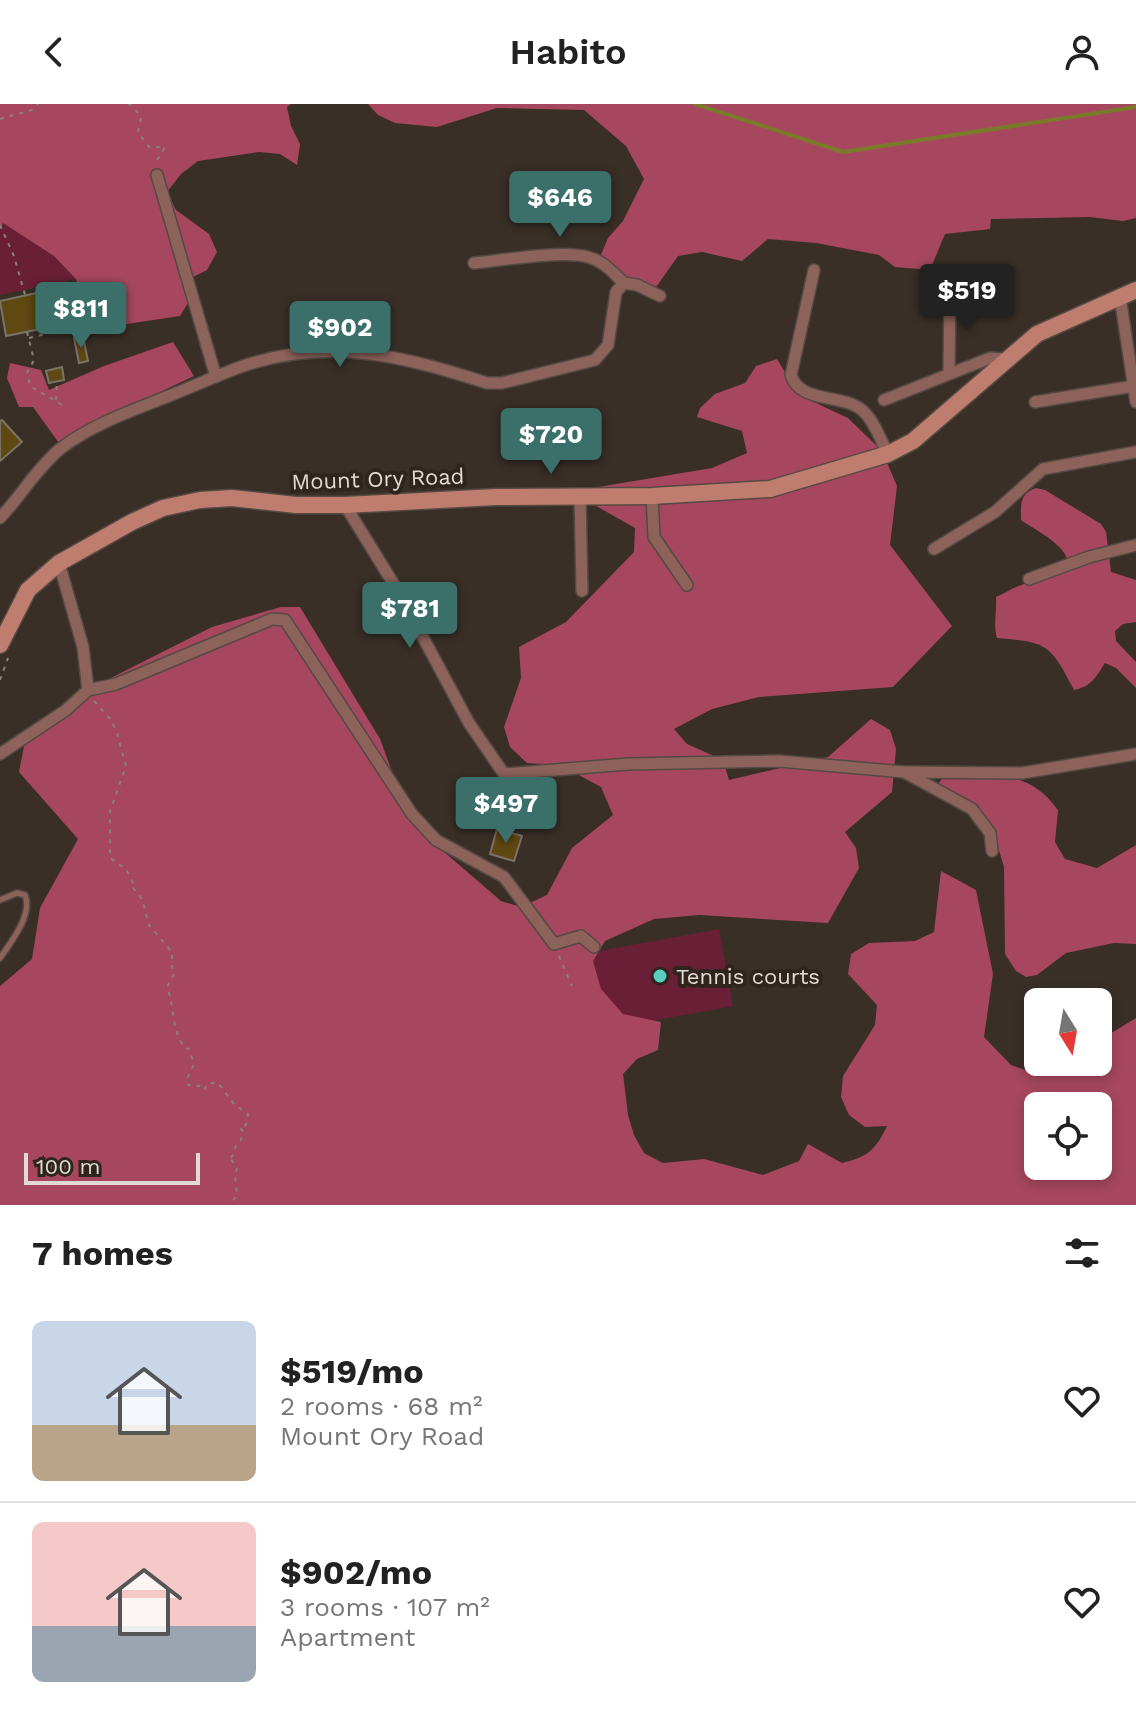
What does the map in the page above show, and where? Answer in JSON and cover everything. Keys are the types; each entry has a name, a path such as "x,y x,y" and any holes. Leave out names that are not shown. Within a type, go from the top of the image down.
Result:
{"main road":[{"name":"Mount Ory Road","path":"0,645 28,590 59,563 163,508 200,500 232,498 296,505 345,505 496,497 652,496 770,489 888,454 913,441 1037,334 1136,290"}],"street":[{"path":"157,175 216,377"},
{"path":"474,263 560,256 587,257 604,264 624,283 637,285 660,296"},
{"path":"814,270 791,375 794,383 808,393 863,410 888,454"},
{"path":"2,512 62,447 138,408 245,366 315,351 349,351 385,354 487,383 502,383 595,360 608,345 616,292 624,283"},
{"path":"949,374 950,289"},
{"path":"1120,297 1136,402"},
{"path":"884,400 990,358 1006,359"},
{"path":"1035,402 1134,386"},
{"path":"934,549 995,512 1043,469 1136,452"},
{"path":"580,496 582,591"},
{"path":"652,496 654,537 687,585"},
{"path":"345,505 398,591 469,723 504,774 628,764 779,761 904,772 1022,773 1136,754"},
{"path":"1029,579 1089,557 1136,545"},
{"path":"59,563 83,647 88,690"},
{"path":"0,754 66,710 88,690 116,684 272,619 285,620 412,814 436,840 504,877 554,944 581,936 594,947"},
{"path":"904,772 972,809 990,833 992,851"}],"lane":[{"path":"0,900 17,893 25,895 28,901 22,922 0,958"}],"path":[{"path":"0,119 32,110 38,104"},
{"path":"128,104 141,118 138,132 149,147 165,147 156,162 157,175"},
{"path":"0,225 14,256 25,295"},
{"path":"29,338 84,325 74,282"},
{"path":"27,332 34,360 27,373 30,386 64,406"},
{"path":"56,402 57,382"},
{"path":"88,690 100,710 111,720 125,757 122,778 110,811 110,858 126,869 133,883 131,885 142,899 149,925 172,952 175,972 167,987 176,1017 175,1033 189,1049 194,1064 187,1079 188,1085 201,1086 204,1090 208,1083 218,1083 234,1104 248,1114 246,1125 240,1127 243,1132 241,1140 232,1157 229,1156 237,1168 237,1195 230,1205"},
{"path":"554,944 572,986"}],"shaded area":[{"path":"0,104 291,104 287,107 291,126 300,144 297,165 280,154 259,152 198,161 181,174 167,192 176,210 209,234 217,252 207,270 189,279 191,298 180,316 120,325 85,316 76,279 54,256 3,223 0,230"},
{"path":"368,104 1136,104 1136,218 1123,221 1090,217 991,219 990,229 945,234 930,270 895,267 879,255 816,243 768,239 742,261 702,252 678,256 654,290 634,282 600,257 644,179 626,146 584,110 497,108 437,127 395,123 378,115"},
{"path":"3,223 54,255 76,279 0,295 0,230"},
{"path":"173,342 194,376 59,443 33,407 19,407 7,378 10,363 41,370 49,390 104,366"},
{"path":"777,359 799,395 848,418 882,451 897,486 890,545 952,626 893,687 759,697 712,709 674,729 687,744 723,760 729,780 828,757 871,719 890,730 896,749 892,792 845,832 856,848 859,868 828,923 699,915 654,919 605,941 593,961 601,989 623,1014 661,1022 658,1050 637,1059 623,1074 634,1135 644,1153 663,1163 704,1159 763,1175 799,1161 808,1144 842,1163 870,1151 887,1126 865,1127 849,1115 841,1097 843,1076 875,1025 877,1005 848,974 851,954 869,943 915,941 934,932 941,871 976,890 993,974 984,1037 1011,1065 1024,1070 1024,1076 1112,1076 1112,1033 1136,1018 1136,1205 0,1205 0,986 32,959 40,908 78,839 19,772 26,736 69,699 212,627 281,607 300,607 380,739 408,815 428,838 501,901 521,907 547,895 572,848 613,815 601,787 560,765 527,763 510,747 504,727 521,678 519,647 566,622 634,552 635,528 584,499 586,489 712,468 747,453 742,431 697,417 700,408 715,394 745,383 756,366"},
{"path":"1036,488 1045,490 1101,524 1106,532 1111,572 1136,580 1136,622 1123,624 1115,631 1116,641 1136,662 1136,688 1116,668 1105,663 1089,684 1074,690 1053,654 1046,648 1027,641 997,638 996,597 1020,585 1056,574 1066,565 1067,558 1058,546 1021,520 1024,497"},
{"path":"945,775 1008,777 1034,787 1058,810 1055,842 1065,859 1097,868 1136,845 1136,944 1114,943 1066,953 1037,975 1026,977 1016,971 1005,954 1004,867 994,834 944,792 938,784"},
{"name":"Tennis courts","path":"719,929 733,1006 602,1030 588,953"}],"building":[{"path":"73,285 80,321 6,336 0,301"},
{"path":"83,336 88,361 79,363 74,338"},
{"path":"62,367 64,380 49,383 46,371"},
{"path":"0,421 22,442 0,461"},
{"path":"497,829 522,836 514,861 490,854"}],"waterway":[{"path":"695,104 843,152 1136,107"}],"place":[{"name":"Tennis courts","path":"660,976"}]}
